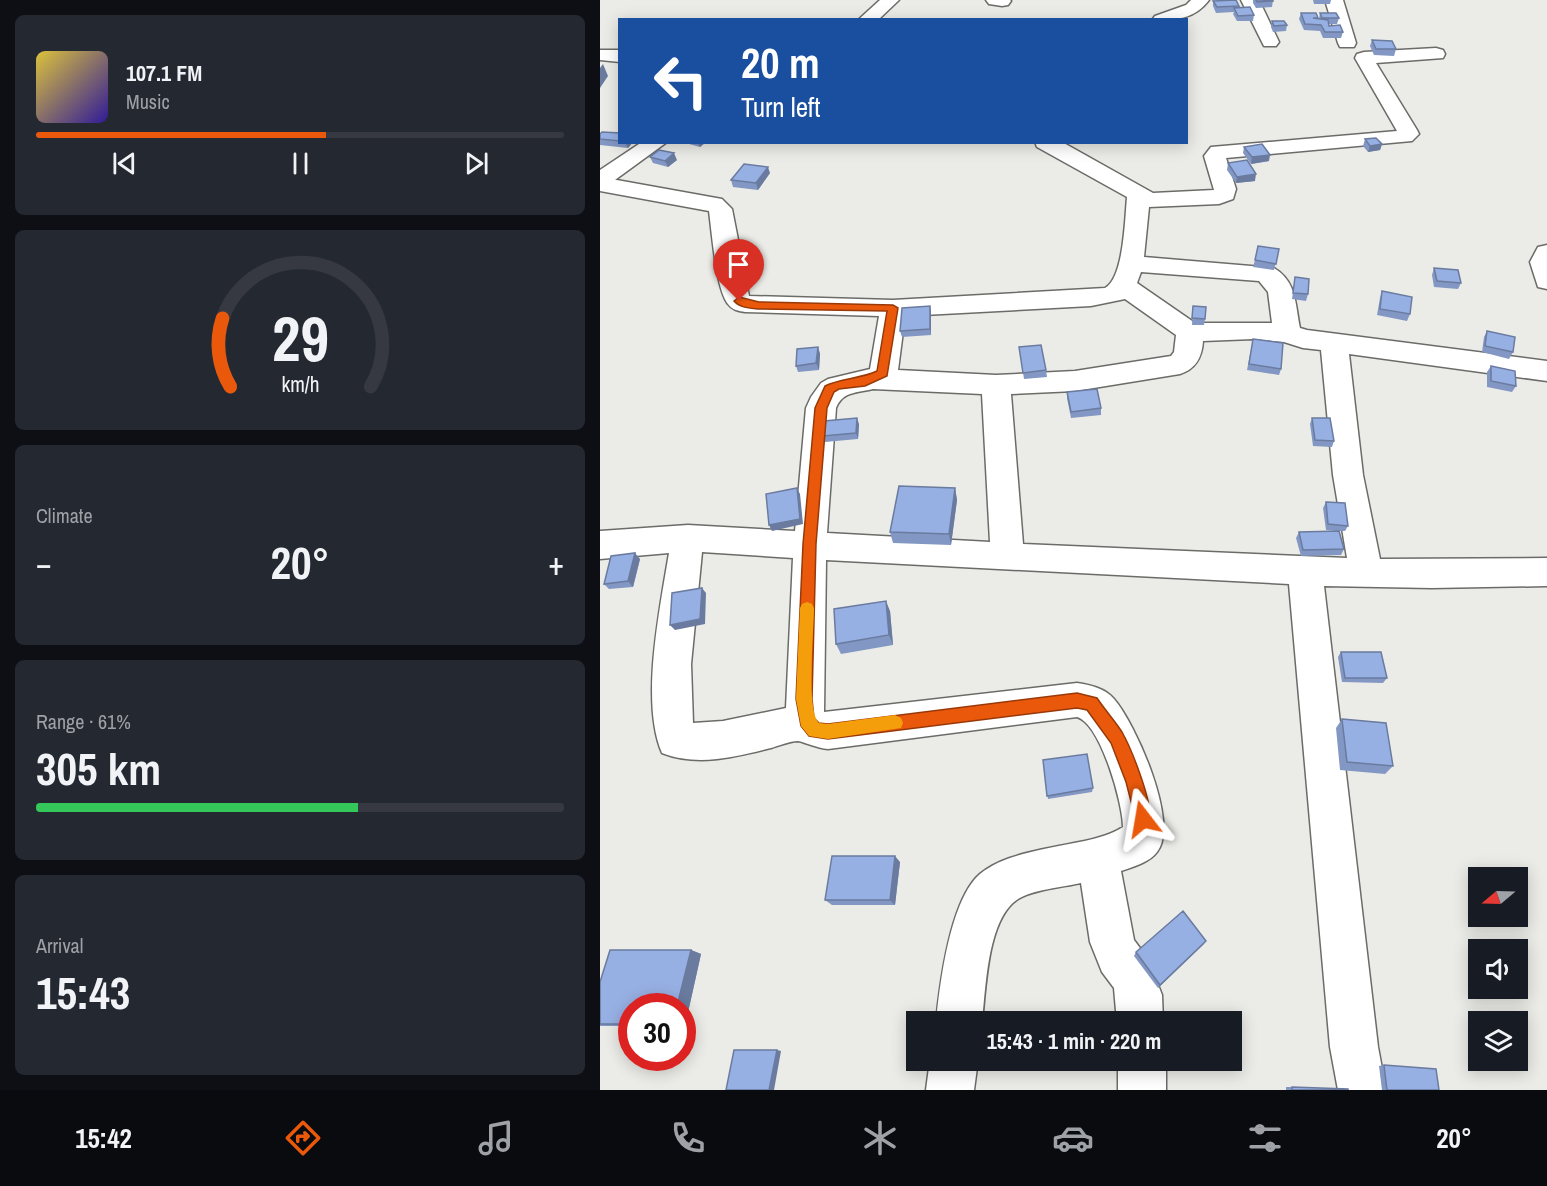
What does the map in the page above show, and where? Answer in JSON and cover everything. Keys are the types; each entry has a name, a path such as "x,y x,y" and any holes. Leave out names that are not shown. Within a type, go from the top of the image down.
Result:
{"street":[{"path":"869,18 890,0"},
{"path":"995,0 1002,1"},
{"path":"1167,18 1192,9 1200,0"},
{"path":"1250,0 1270,42"},
{"path":"1334,0 1347,42"},
{"path":"1048,144 1138,196 1159,201 1204,199 1225,194 1215,156 1219,152 1405,137 1408,134 1407,130 1364,58 1436,54"},
{"path":"600,182 654,144"},
{"path":"600,182 714,204 720,209 734,290 739,301 745,304 893,308 1091,298 1116,294 1127,275 1138,196"},
{"path":"1547,252 1542,262 1547,281"},
{"path":"1127,275 1265,274 1272,277 1281,288 1288,333"},
{"path":"1127,275 1190,332 1253,330 1288,333 1303,339 1547,371"},
{"path":"874,379 882,374 885,364 893,308"},
{"path":"960,1011 965,972 986,898 1004,882 1132,847 1143,837 1143,819 1134,782 1117,739 1092,704 1077,700 828,731 815,730 806,721 804,699 810,544 819,430 825,395 837,385 874,379 996,385 1090,380 1172,367 1185,360 1190,332"},
{"path":"1334,343 1348,475 1366,573"},
{"path":"996,385 1007,557"},
{"path":"600,545 688,538 1007,557 1366,573 1547,572"},
{"path":"688,538 675,624 670,708 676,740 686,743 709,742 806,721"},
{"path":"1305,570 1354,1047 1362,1090"},
{"path":"1098,858 1112,942 1118,956 1132,975 1139,995 1140,1011"},
{"path":"950,1090 953,1071"},
{"path":"1142,1071 1142,1090"}],"building":[{"path":"1236,0 1239,6 1217,7 1213,1"},
{"path":"1256,0 1273,0 1273,1 1257,2"},
{"path":"1250,7 1254,15 1238,16 1234,8"},
{"path":"1301,13 1316,13 1318,18 1313,18 1328,20 1329,26 1340,25 1343,32 1325,32 1321,25 1305,24"},
{"path":"1320,13 1336,13 1339,18 1322,18"},
{"path":"1272,21 1284,21 1287,25 1274,26"},
{"path":"1372,40 1392,41 1396,49 1376,49"},
{"path":"602,132 618,133 618,141 600,139"},
{"path":"1376,138 1382,144 1370,146 1365,139"},
{"path":"1262,144 1270,155 1252,157 1244,147"},
{"path":"659,150 674,153 665,161 650,157"},
{"path":"1247,160 1256,174 1237,177 1228,163"},
{"path":"744,164 768,167 756,183 731,180"},
{"path":"1258,246 1279,249 1276,264 1255,260"},
{"path":"1434,268 1458,270 1461,283 1437,281"},
{"path":"1295,277 1309,279 1308,294 1293,293"},
{"path":"1382,291 1412,297 1410,314 1380,309"},
{"path":"930,306 930,329 900,331 902,308"},
{"path":"1193,306 1206,307 1205,319 1192,318"},
{"path":"1487,331 1515,337 1513,352 1485,346"},
{"path":"1253,339 1283,343 1281,369 1249,364"},
{"path":"1041,345 1046,370 1023,373 1019,347"},
{"path":"818,347 816,363 796,366 797,349"},
{"path":"1491,366 1515,371 1516,386 1491,381"},
{"path":"1097,389 1101,408 1071,412 1067,392"},
{"path":"857,418 856,433 823,436 824,421"},
{"path":"1312,418 1330,418 1334,441 1315,440"},
{"path":"899,486 955,488 949,534 890,532"},
{"path":"797,488 800,519 769,525 766,494"},
{"path":"1326,502 1345,503 1348,526 1328,524"},
{"path":"1339,531 1344,549 1303,550 1299,532"},
{"path":"635,553 628,581 604,584 611,556"},
{"path":"702,588 700,619 670,625 672,593"},
{"path":"886,601 889,635 836,644 834,609"},
{"path":"1341,652 1381,652 1387,678 1345,678"},
{"path":"1342,719 1386,723 1393,766 1347,762"},
{"path":"1087,754 1093,788 1047,796 1043,760"},
{"path":"832,856 895,856 890,900 825,900"},
{"path":"1183,911 1206,941 1160,985 1136,952"},
{"path":"610,950 691,950 680,993 618,993 618,1024 600,1024 600,982"},
{"path":"734,1050 777,1050 769,1090 726,1090"},
{"path":"1384,1065 1436,1069 1439,1090 1387,1090"},
{"path":"1292,1087 1348,1089 1348,1090 1292,1090"}],"slow traffic":[{"path":"807,608 804,699 806,721 815,730 828,731 895,723"}],"route":[{"path":"739,301 759,306 893,308 882,374 865,382 837,385 829,389 821,408 810,544 804,699 806,721 815,730 828,731 1077,700 1092,704 1117,739 1134,782 1143,819"}]}
